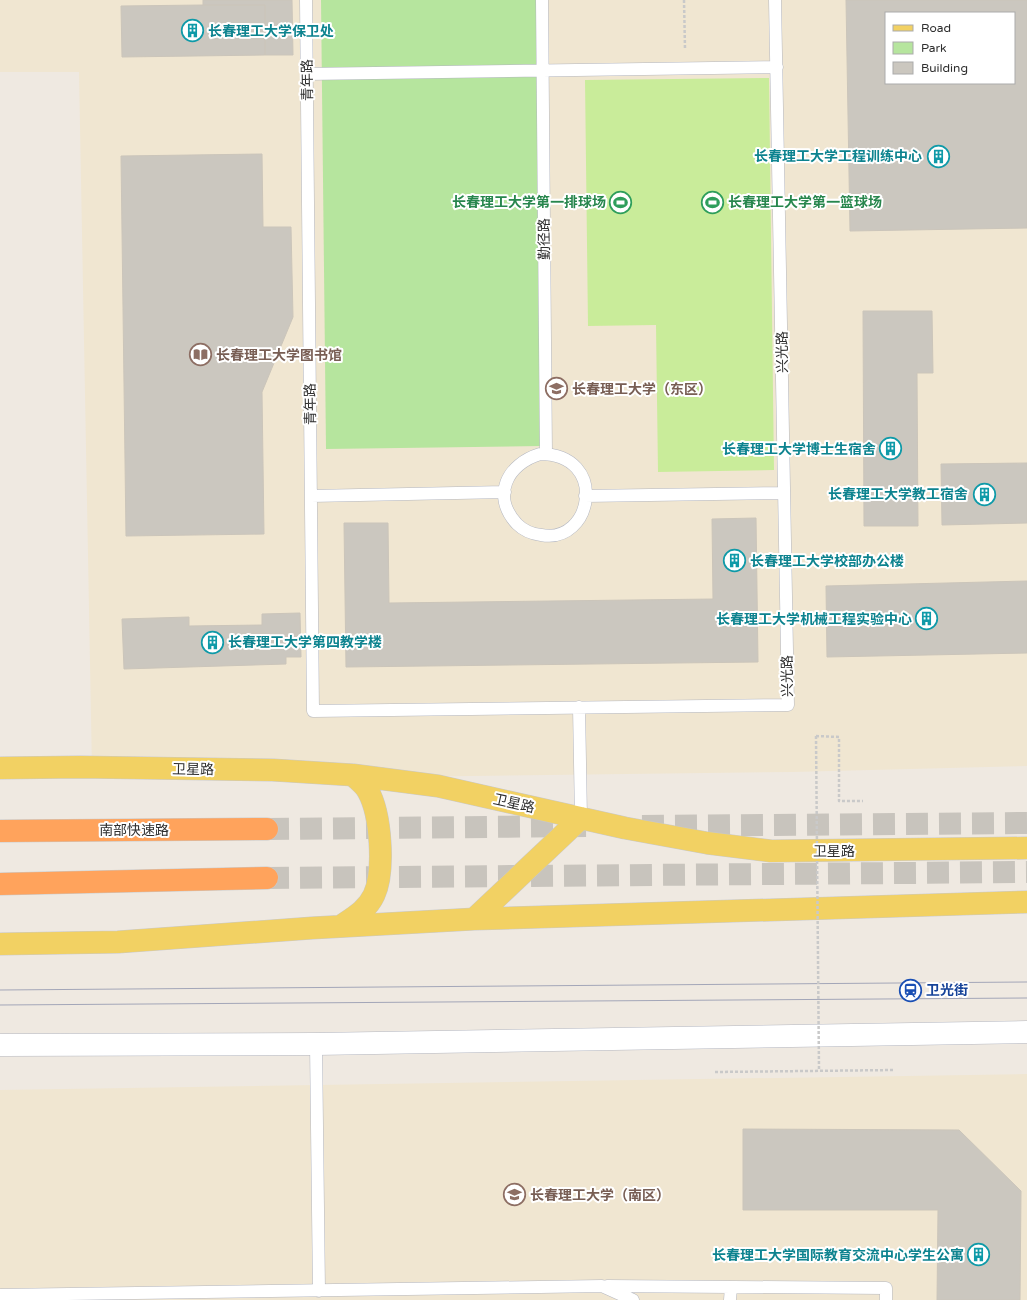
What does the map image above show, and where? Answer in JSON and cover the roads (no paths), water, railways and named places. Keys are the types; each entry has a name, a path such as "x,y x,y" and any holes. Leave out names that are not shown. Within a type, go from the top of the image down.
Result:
{"highway":[{"name":"南部快速路","path":"0,831 267,829"},
{"path":"0,884 267,878"}],"main road":[{"name":"卫星路","path":"0,768 80,767 273,770 353,776 438,786 581,818 707,843 771,851 1027,848"},
{"path":"341,926 363,911 374,895 379,868 381,838 375,809 368,790 353,776"},
{"path":"474,919 581,818"},
{"path":"0,944 118,942 341,926 474,919 1027,902"},
{"path":"0,1045 316,1044 1027,1032"}],"lane":[{"name":"青年路","path":"306,0 313,711 579,707"},
{"name":"勤径路","path":"542,0 546,454"},
{"name":"兴光路","path":"579,707 788,705 776,0"},
{"path":"307,74 777,67"},
{"path":"546,454 567,459 578,468 585,480 586,507 580,519 570,528 558,534 545,536 532,534 521,527 511,517 506,505 504,492 508,478 515,467 526,458 546,454"},
{"path":"311,496 504,492"},
{"path":"585,496 784,493"},
{"path":"579,707 581,818"},
{"path":"316,1044 319,1291"},
{"path":"602,1286 633,1300"},
{"path":"0,1295 602,1286 886,1288 886,1300"},
{"path":"730,1300 731,1287"}],"tunnel":[{"path":"642,826 1027,823"},
{"path":"267,829 586,826"},
{"path":"267,878 1027,872"}],"tram line":[{"path":"0,990 1027,982"},
{"path":"0,1005 1027,998"}],"place":[{"name":"长春理工大学保卫处","path":"193,31"},
{"name":"长春理工大学工程训练中心","path":"938,156"},
{"name":"长春理工大学第一排球场","path":"621,202"},
{"name":"长春理工大学第一篮球场","path":"713,202"},
{"name":"长春理工大学图书馆","path":"200,355"},
{"name":"长春理工大学（东区）","path":"556,389"},
{"name":"长春理工大学博士生宿舍","path":"891,449"},
{"name":"长春理工大学教工宿舍","path":"984,494"},
{"name":"长春理工大学校部办公楼","path":"735,561"},
{"name":"长春理工大学机械工程实验中心","path":"927,619"},
{"name":"长春理工大学第四教学楼","path":"212,642"},
{"name":"卫光街","path":"910,990"},
{"name":"长春理工大学（南区）","path":"514,1195"},
{"name":"长春理工大学国际教育交流中心学生公寓","path":"979,1255"}]}
